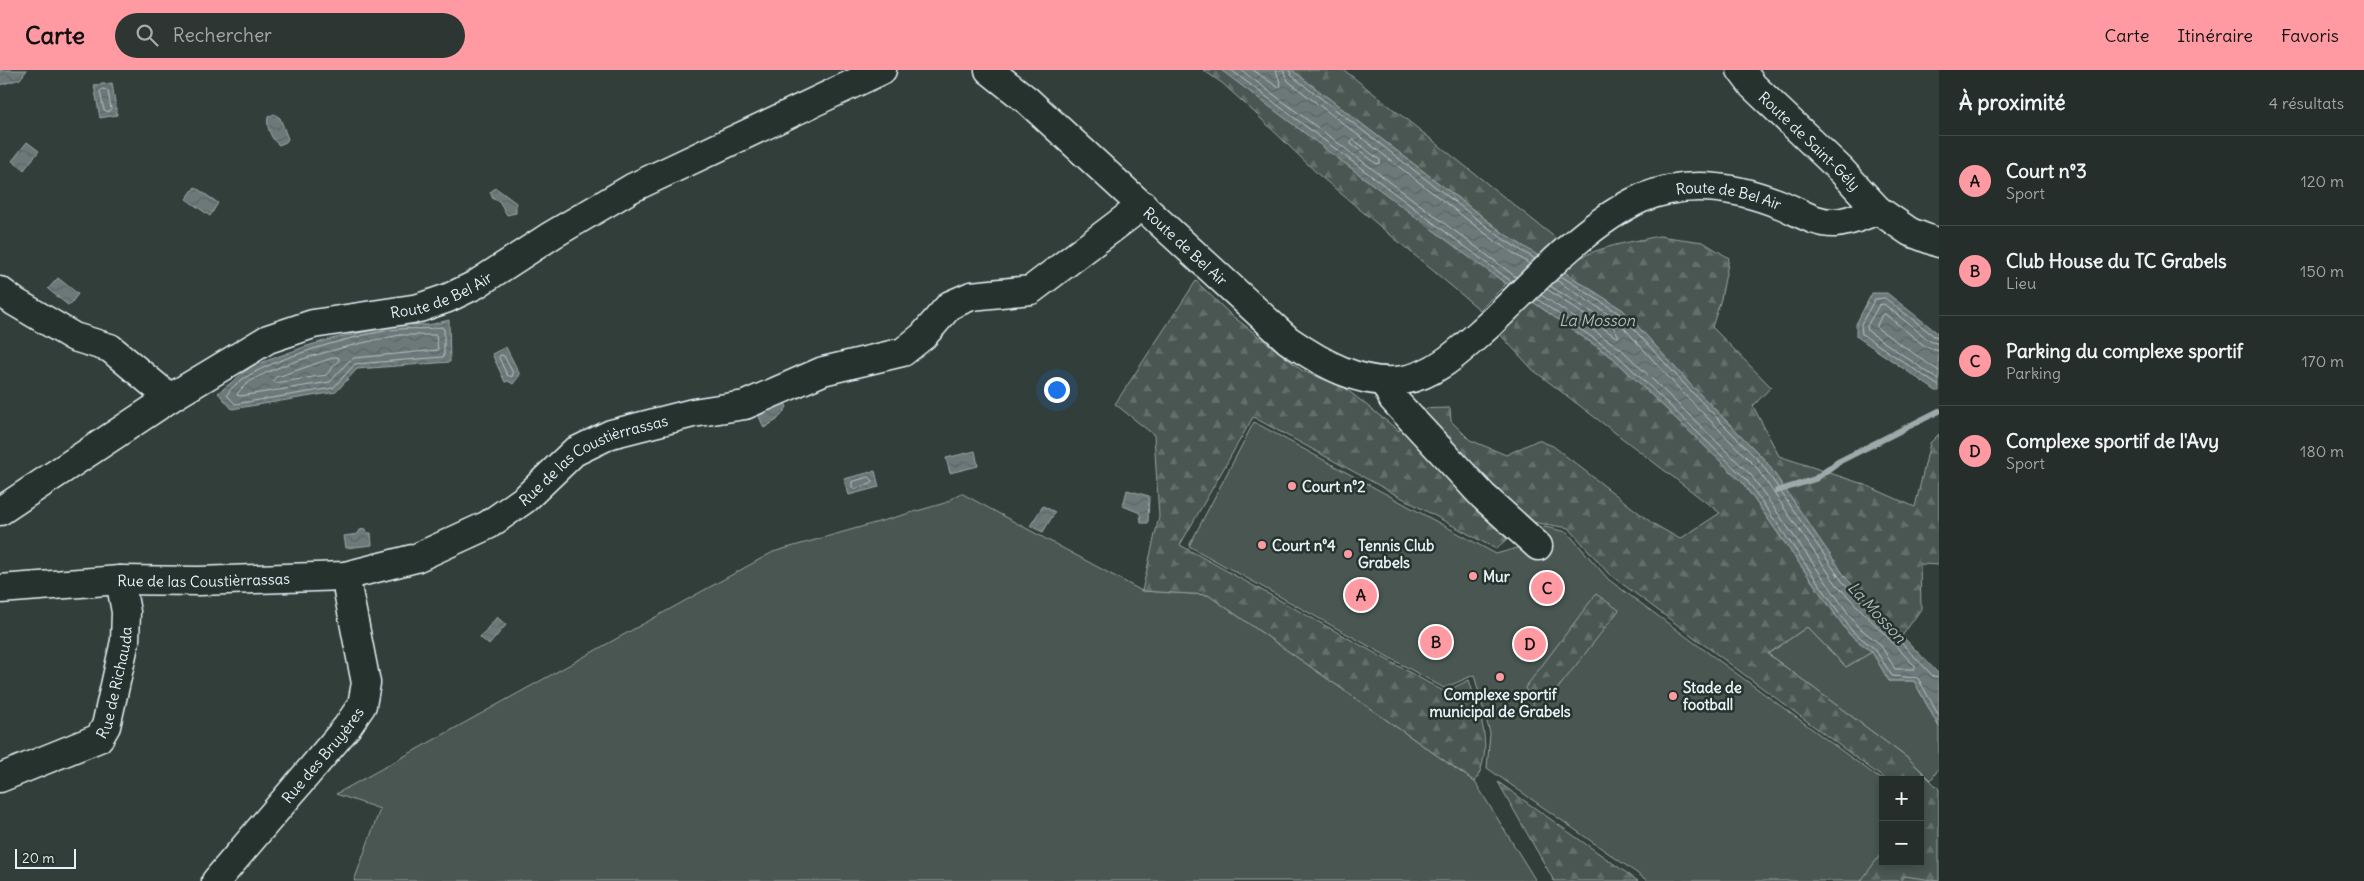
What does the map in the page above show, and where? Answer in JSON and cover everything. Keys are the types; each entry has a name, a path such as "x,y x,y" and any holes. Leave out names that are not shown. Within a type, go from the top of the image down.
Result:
{"street":[{"name":"Route de Bel Air","path":"0,511 170,398 268,339 313,324 419,308 468,288 632,188 882,70"},
{"name":"Route de Bel Air","path":"989,70 1028,101 1288,340 1316,360 1363,377 1394,380 1435,368 1465,347 1585,235 1613,214 1643,198 1669,190 1696,186 1741,190 1818,221 1834,223 1853,220 1878,210"},
{"name":"Route de Saint-Gély","path":"1741,70 1753,86 1841,170 1878,210 1910,232 1939,243"},
{"name":"Rue de las Coustièrrassas","path":"0,589 120,580 199,581 345,576 416,558 488,526 525,499 574,452 612,434 693,413 745,405 823,371 903,352 923,336 950,306 971,296 1031,290 1143,205"},
{"path":"0,291 74,337 110,348 170,398"},
{"path":"1394,380 1393,399 1399,406 1483,496 1538,546"},
{"name":"Rue des Bruyères","path":"216,881 347,727 362,705 366,683 345,576"},
{"name":"Rue de Richauda","path":"0,778 99,738 106,726 125,641 126,612 120,580"}],"green space":[{"path":"1203,70 1221,70 1227,74 1506,284 1480,310 1320,176 1222,83"},
{"path":"1292,70 1344,70 1562,243 1546,261 1506,235"},
{"path":"1659,236 1703,242 1729,258 1721,299 1712,327 1771,387 1753,406 1779,456 1863,484 1915,507 1930,443 1939,434 1939,565 1920,564 1921,609 1902,636 1846,578 1765,460 1689,383 1623,310 1564,272 1582,257 1607,247"},
{"path":"1196,281 1230,314 1303,371 1345,388 1399,431 1410,409 1450,408 1451,421 1470,440 1506,455 1538,440 1553,446 1652,523 1680,539 1720,513 1533,370 1496,330 1530,300 1613,358 1742,482 1849,634 1872,652 1846,667 1807,627 1768,654 1910,760 1939,789 1939,881 1904,876 1900,881 1861,881 1879,856 1879,866 1924,866 1924,776 1881,776 1609,574 1569,528 1526,521 1496,549 1253,417 1180,545 1445,692 1469,680 1484,731 1485,744 1481,769 1475,782 1208,595 1142,591 1159,517 1154,435 1115,404"},
{"path":"1254,422 1496,554 1521,547 1540,526 1567,532 1609,580 1879,778 1879,866 1895,866 1939,881 1648,881 1487,768 1490,733 1474,675 1444,688 1189,546"},
{"path":"961,493 1142,591 1208,595 1475,782 1536,881 354,881 380,809 336,794 773,552 945,503"},
{"path":"1596,594 1619,610 1538,714 1525,688"},
{"path":"1807,627 1846,667 1872,652 1889,681 1914,681 1939,727 1939,768 1931,780 1910,760 1768,654"},
{"path":"1498,782 1638,881 1554,881"}],"water":[{"path":"0,70 27,70 20,79 0,85"},
{"name":"La Mosson","path":"1221,70 1292,70 1506,235 1623,310 1689,383 1765,460 1846,578 1939,674 1939,727 1914,681 1889,681 1872,652 1849,634 1742,482 1613,358 1470,258"},
{"path":"112,83 117,115 100,118 94,85"},
{"path":"274,114 280,118 288,139 279,145 268,129 268,117"},
{"path":"27,142 39,151 24,170 12,161"},
{"path":"195,187 218,203 210,216 186,199"},
{"path":"496,188 516,203 516,213 507,215 499,201 493,199 490,192"},
{"path":"58,278 78,294 69,306 48,289"},
{"path":"1872,293 1887,293 1939,334 1939,391 1936,391 1856,336 1856,324"},
{"path":"449,320 450,362 357,369 336,392 232,409 218,393 252,366 307,346 399,324 429,325"},
{"path":"506,347 520,375 513,384 508,381 505,382 492,354"},
{"path":"783,399 787,407 777,420 764,428 758,414"},
{"path":"975,451 978,466 950,473 946,458"},
{"path":"875,471 879,487 849,495 844,479"},
{"path":"1127,490 1149,496 1148,523 1141,523 1140,513 1123,506"},
{"path":"1043,506 1055,512 1043,532 1030,526"},
{"path":"365,529 368,533 371,533 372,545 346,548 344,536 358,534 360,530"},
{"path":"497,617 506,625 489,645 480,637"}],"waterway":[{"path":"1777,491 1815,479 1838,462 1939,411"}],"place":[{"name":"Court n°2","path":"1292,486"},
{"name":"Court n°4","path":"1262,545"},
{"name":"Tennis Club Grabels","path":"1348,554"},
{"name":"Mur","path":"1473,576"},
{"name":"Parking du complexe sportif","path":"1547,588"},
{"name":"Court n°3","path":"1361,595"},
{"name":"Club House du TC Grabels","path":"1436,642"},
{"name":"Complexe sportif de l'Avy","path":"1530,644"},
{"name":"Complexe sportif municipal de Grabels","path":"1500,677"},
{"name":"Stade de football","path":"1673,696"}]}
